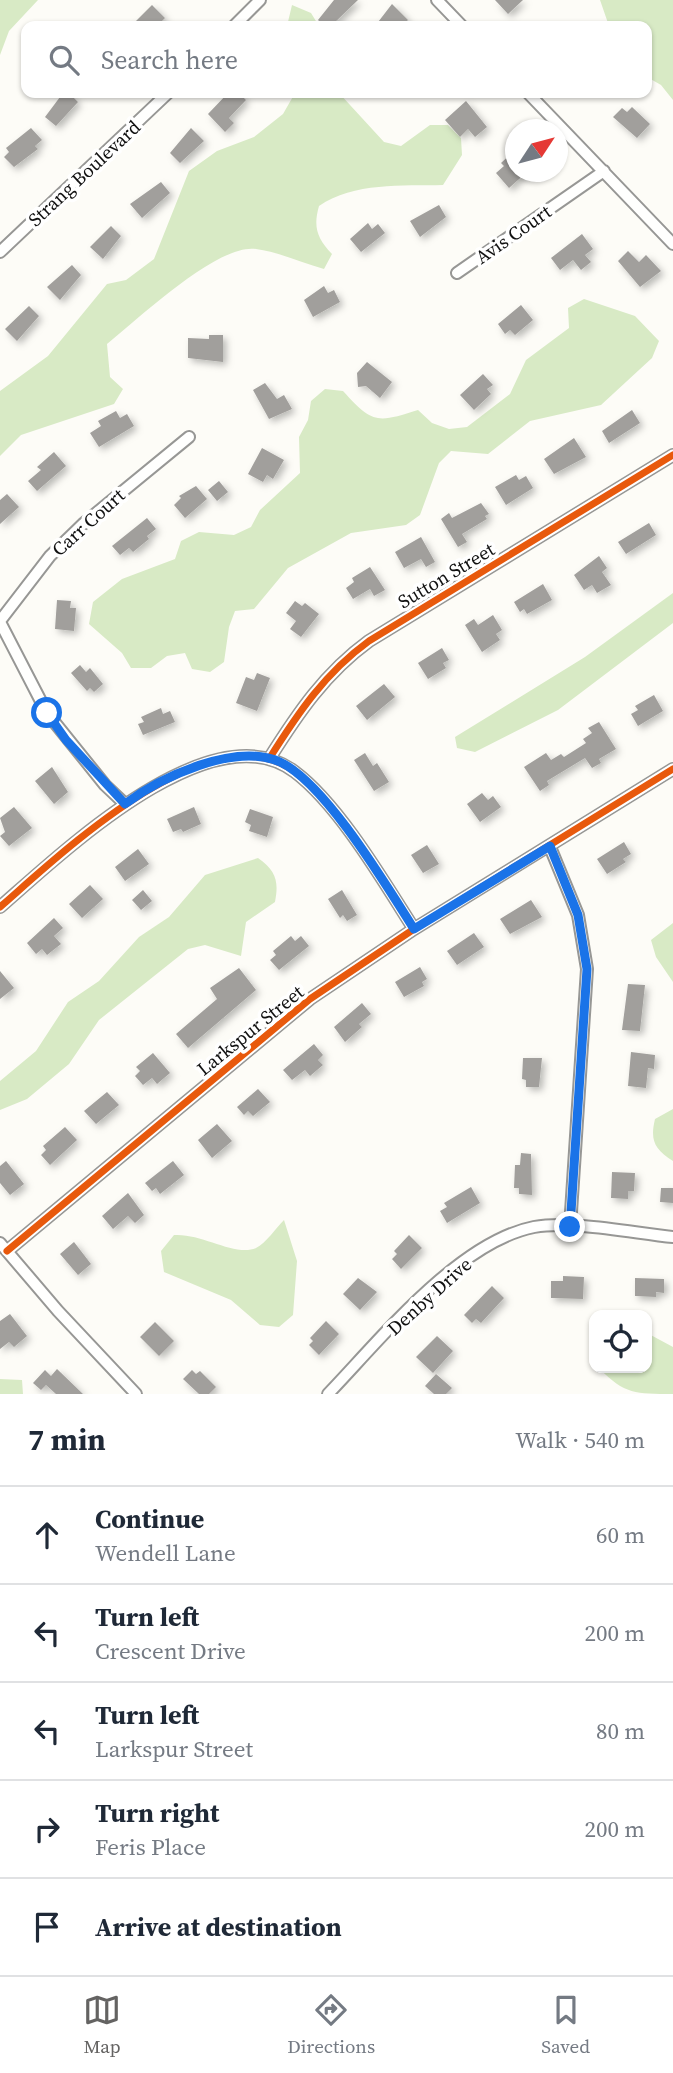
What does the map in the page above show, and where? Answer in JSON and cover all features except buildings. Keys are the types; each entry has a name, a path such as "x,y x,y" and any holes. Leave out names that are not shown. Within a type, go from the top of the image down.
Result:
{"street":[{"path":"239,21 261,0"},
{"path":"437,0 457,21"},
{"name":"Strang Boulevard","path":"0,253 163,98"},
{"path":"533,98 673,244"},
{"name":"Avis Court","path":"457,273 604,171"},
{"name":"Carr Court","path":"0,621 50,556 94,515 189,437"},
{"name":"Sutton Street","path":"269,759 318,688 342,661 381,634 673,455"},
{"path":"0,621 47,713 89,767 125,804"},
{"path":"0,907 125,804 169,778 230,756 269,759 296,772 316,792 371,862 414,929"},
{"name":"Larkspur Street","path":"4,1247 310,999 414,929 673,769"},
{"path":"550,846 578,915 587,969 570,1227"},
{"name":"Denby Drive","path":"328,1394 405,1314 467,1258 490,1245 532,1228 570,1227 673,1237"},
{"path":"4,1247 58,1311 136,1394"}],"green space":[{"path":"0,0 38,0 9,31 0,55"},
{"path":"600,0 673,0 673,100 661,85 652,80 652,21 607,21"},
{"path":"292,5 311,13 316,21 288,21"},
{"path":"292,98 344,98 384,142 401,146 430,125 448,125 461,138 462,155 443,185 363,189 333,198 319,206 316,220 318,232 332,254 324,269 256,249 240,250 200,270 107,344 110,377 123,389 114,404 21,435 0,456 0,391 48,356 107,284 126,280 154,259 189,171 217,151 254,137 283,114"},
{"path":"584,299 635,316 659,341 652,358 601,405 530,421 488,454 451,451 439,463 420,515 406,525 351,533 288,568 254,609 235,611 229,627 224,662 210,672 192,669 185,653 167,656 151,668 131,668 122,653 89,624 93,602 122,579 175,559 181,541 199,532 234,535 251,527 260,510 300,473 299,437 308,420 311,401 325,389 343,391 362,410 376,418 393,417 418,410 432,423 449,429 467,427 510,394 526,360 569,328 568,308"},
{"path":"673,593 673,623 558,710 475,752 457,748 455,737 585,657"},
{"path":"258,858 269,867 275,877 275,902 246,922 241,956 205,945 188,949 99,1020 69,1064 27,1099 0,1110 0,1081 36,1051 68,1002 99,981 139,937 169,917 205,875"},
{"path":"673,923 673,982 656,957 651,940"},
{"path":"673,1109 673,1161 658,1148 653,1133 655,1119"},
{"path":"284,1220 297,1261 293,1315 279,1327 260,1325 231,1300 164,1272 161,1251 174,1235 196,1237 248,1250 263,1243"},
{"path":"652,1336 673,1347 673,1394 632,1391 604,1373 652,1373"},
{"path":"0,1379 22,1380 23,1394 0,1394"}],"cycle path":[{"path":"269,759 313,695 353,653 673,455"},
{"path":"0,907 60,855 139,796 181,773 222,759 261,757 295,772 312,786 360,845 414,929"},
{"path":"7,1251 310,999 414,929 673,769"}],"route":[{"path":"47,713 66,740 125,804 141,792 169,778 230,756 264,757 296,772 316,792 371,862 414,929 550,846 578,915 587,969 587,1010 570,1227"}]}
